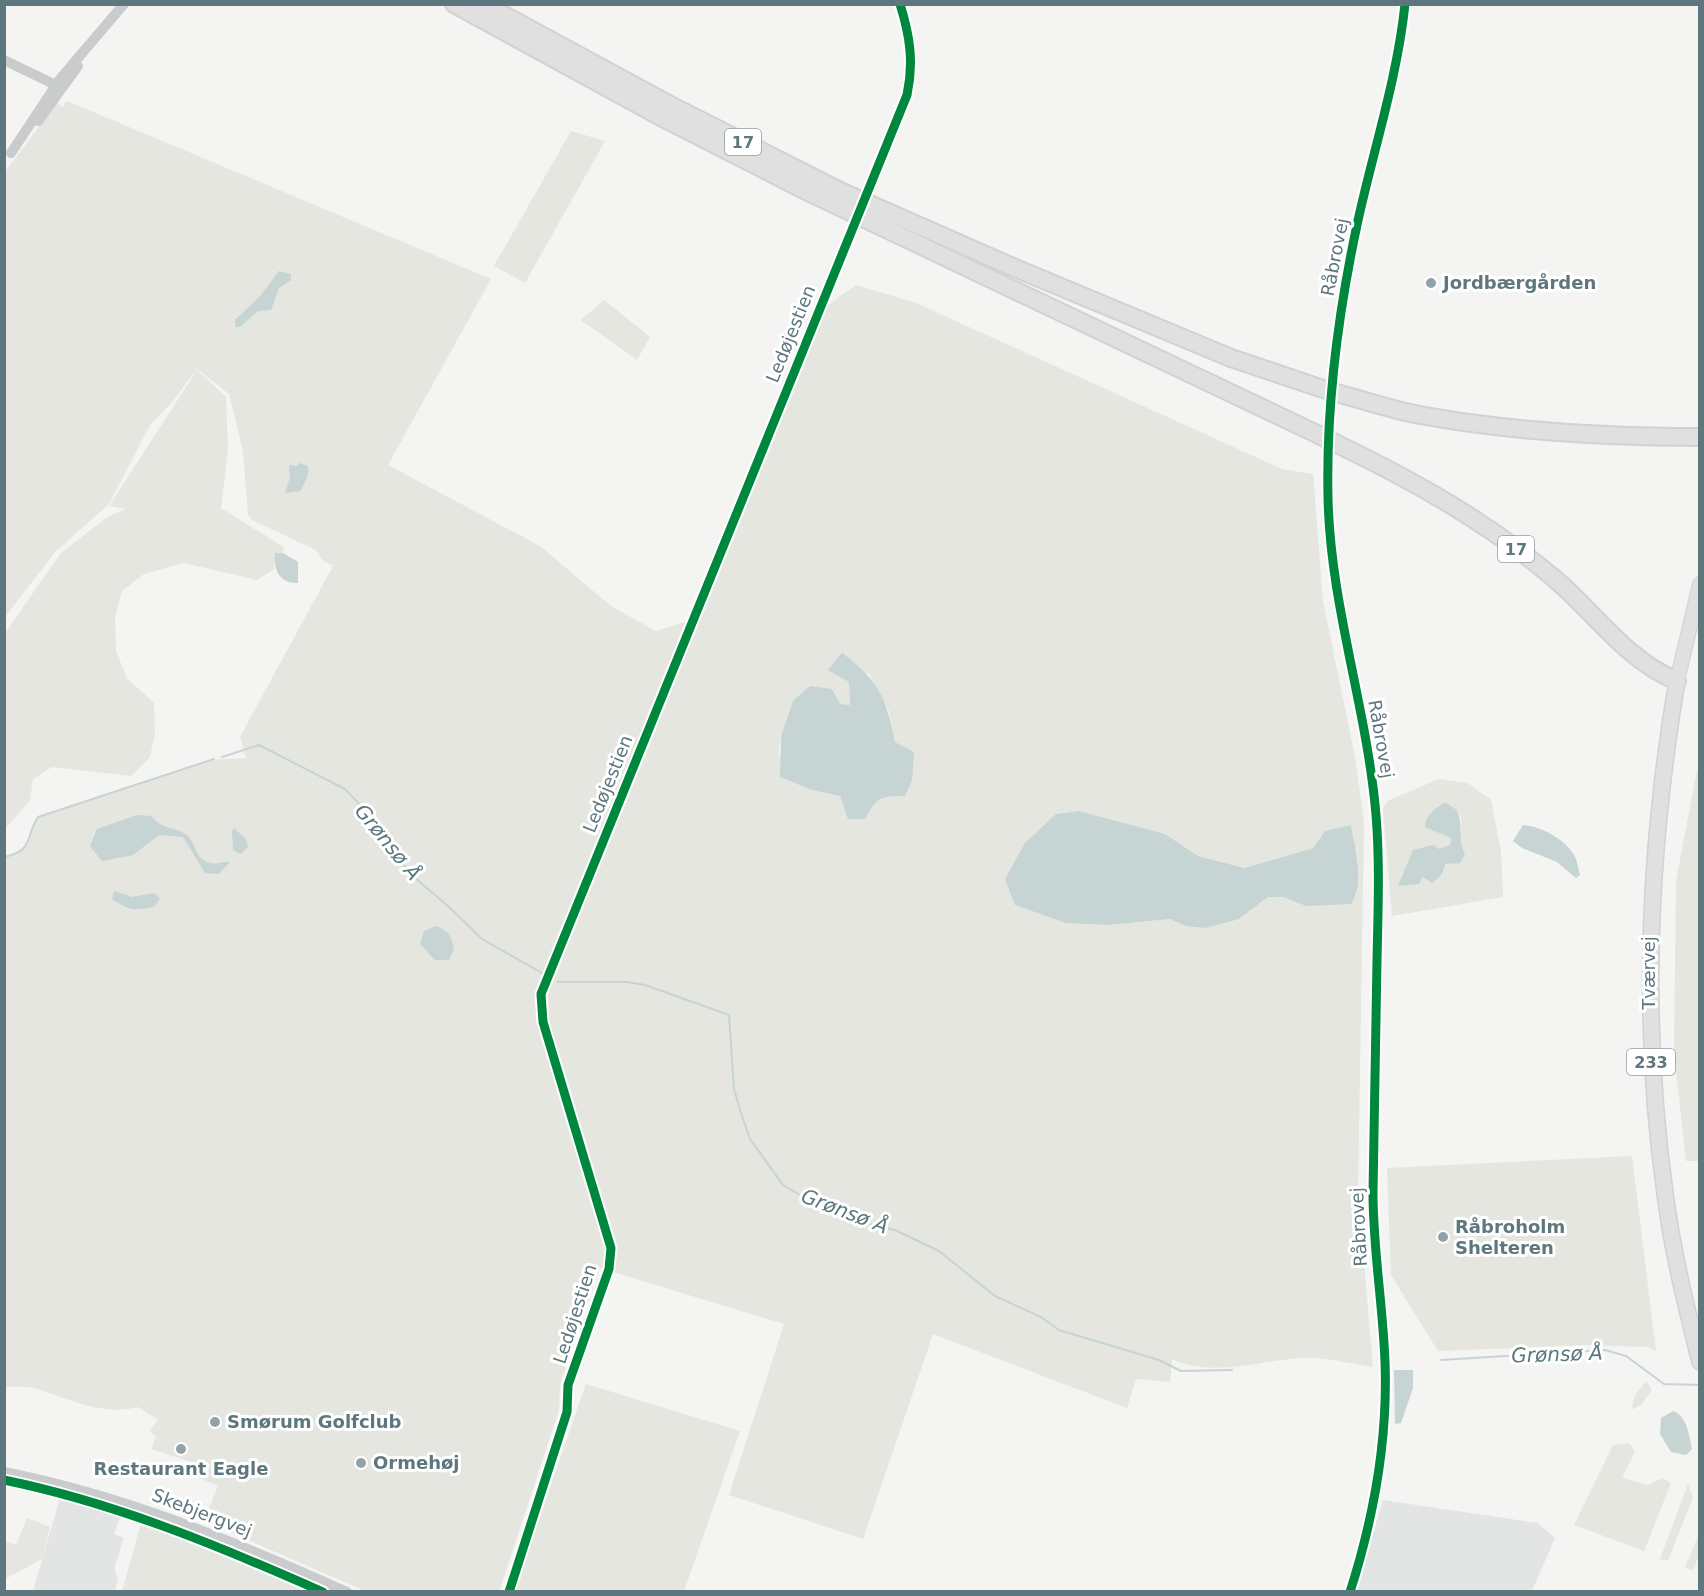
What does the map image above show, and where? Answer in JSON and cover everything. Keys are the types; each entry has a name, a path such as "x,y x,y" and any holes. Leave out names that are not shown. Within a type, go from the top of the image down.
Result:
{"highway":[{"name":"17","path":"454,4 659,116 804,190 1407,477 1498,535 1555,579 1642,663 1677,681"},
{"name":"17","path":"484,4 674,107 840,191 1008,265 1231,358 1320,388 1419,415 1502,427 1618,436 1700,437"},
{"name":"Tværvej","path":"1677,681 1661,780 1652,871 1649,960 1650,1039 1665,1195 1700,1362"}],"main road":[{"name":"Tværvej","path":"1677,681 1700,584"}],"street":[{"path":"8,157 124,4"},
{"name":"Råbrovej","path":"1350,1592 1376,1496 1385,1412 1385,1362 1373,1206 1378,885 1376,818 1369,751 1332,562 1328,498 1329,453 1332,379 1346,281 1394,75 1405,4"},
{"path":"9,62 62,84"},
{"name":"Skebjergvej","path":"4,1472 118,1500 191,1525 347,1592"}],"shaded area":[{"path":"67,101 491,279 388,465 540,546 611,606 656,631 701,617 824,308 856,285 916,303 1282,469 1313,474 1323,601 1355,757 1364,822 1358,1193 1373,1367 1309,1358 1240,1366 1205,1367 1188,1365 1172,1359 1170,1382 1136,1379 1127,1408 933,1334 863,1539 729,1495 784,1324 600,1268 560,1384 559,1410 499,1592 365,1591 204,1521 218,1486 197,1477 201,1465 151,1449 156,1437 150,1431 158,1420 138,1407 112,1410 87,1406 34,1388 5,1387 5,857 25,847 38,817 209,760 246,758 240,737 333,566 322,560 316,550 252,520 248,515 243,451 229,394 197,369 172,402 150,425 109,504 55,552 5,617 4,173 57,103 63,107","holes":["828,669 869,674 889,711 895,742 904,747 905,796 886,796 874,801 812,790 778,753 781,736 793,701 850,705 849,682","1079,811 1165,834 1198,856 1246,868 1313,848 1325,831 1351,825 1358,861 1356,896 1307,906 1283,897 1268,897 1239,919 1186,926 1170,919 1108,925 1066,923 1025,843 1056,814"]},
{"path":"571,131 605,141 525,283 494,266"},
{"path":"279,271 291,274 291,280 279,288 271,310 258,311 240,327 235,327 235,320 260,296"},
{"path":"604,300 650,337 637,360 581,320"},
{"path":"197,370 226,397 228,449 221,508 285,548 275,562 274,569 257,580 184,563 144,574 122,591 115,617 116,651 127,678 154,703 155,732 150,757 131,776 52,767 33,779 30,800 5,829 5,633 61,553 106,518 126,509 109,506"},
{"path":"299,463 308,466 305,482 300,491 285,493 290,478 289,465 297,466"},
{"path":"275,553 283,553 298,562 298,583 282,578 275,565"},
{"path":"842,653 865,672 879,691 888,713 895,742 914,752 912,780 905,796 880,799 865,819 848,819 840,796 812,790 780,777 781,736 793,701 810,686 832,689 840,704 850,705 849,682 828,670"},
{"path":"1699,760 1700,1161 1686,1161 1674,1052 1676,881"},
{"path":"1439,779 1468,783 1491,800 1501,852 1503,897 1392,916 1383,809 1387,801","holes":["1445,802 1457,810 1461,818 1461,827 1450,859 1432,882 1423,877 1439,849 1450,846 1451,838 1425,820 1431,811"]},
{"path":"1445,802 1457,810 1459,816 1461,843 1465,854 1460,863 1446,864 1441,875 1432,883 1423,877 1419,884 1398,886 1413,850 1433,845 1439,849 1450,845 1451,838 1425,827 1429,815"},
{"path":"1079,811 1165,834 1198,856 1245,868 1313,848 1325,831 1351,825 1358,865 1355,896 1351,904 1306,906 1283,897 1268,897 1239,919 1206,928 1186,926 1170,919 1108,925 1066,923 1015,905 1005,879 1025,843 1056,814"},
{"path":"137,815 151,816 160,824 184,833 191,839 203,860 213,864 230,862 219,874 205,873 183,837 159,835 133,855 102,861 90,846 97,829"},
{"path":"1523,825 1543,830 1563,842 1574,854 1580,875 1576,878 1557,862 1522,848 1513,841"},
{"path":"234,828 246,839 248,847 241,854 233,850 232,831"},
{"path":"114,891 132,897 154,893 160,898 155,906 132,909 112,899"},
{"path":"436,926 447,932 451,938 454,950 449,960 435,960 420,944 424,931"},
{"path":"1632,1156 1656,1351 1647,1347 1588,1345 1438,1351 1391,1275 1387,1168"},
{"path":"1394,1370 1413,1370 1413,1388 1401,1423 1395,1424"},
{"path":"1646,1381 1652,1390 1641,1405 1631,1410 1635,1395"},
{"path":"586,1384 740,1431 684,1591 514,1591"},
{"path":"1673,1411 1681,1417 1688,1432 1692,1449 1686,1455 1671,1452 1660,1434 1661,1418"},
{"path":"1629,1443 1635,1452 1622,1478 1649,1485 1662,1478 1671,1483 1644,1551 1574,1525 1613,1445"},
{"path":"1688,1484 1693,1497 1668,1561 1660,1559"},
{"path":"60,1498 121,1516 114,1534 124,1538 114,1568 118,1579 115,1591 33,1591"},
{"path":"1383,1500 1538,1523 1555,1538 1532,1591 1355,1592"},
{"path":"27,1518 50,1527 42,1559 5,1579 5,1541 16,1545"},
{"path":"141,1523 213,1548 312,1591 122,1591"},
{"path":"1699,1534 1699,1555 1693,1571 1685,1567"}],"waterway":[{"name":"Grønsø Å","path":"222,757 259,745 345,789 365,810 390,849 414,877 482,939 542,973"},
{"name":"Grønsø Å","path":"4,857 25,847 38,817 214,759"},
{"name":"Grønsø Å","path":"558,982 627,982 645,985 729,1015 734,1089 750,1139 783,1185 810,1201 870,1224 895,1230 939,1251 995,1296 1041,1317 1059,1330 1159,1360 1181,1371 1232,1370"},
{"name":"Grønsø Å","path":"1441,1360 1605,1350 1626,1356 1664,1384 1700,1385"}],"cycle path":[{"name":"Ledøjestien","path":"509,1592 567,1412 568,1385 609,1269 611,1248 543,1022 541,994 907,95 910,50 900,4"},
{"path":"1350,1592 1366,1536 1378,1478 1384,1421 1384,1341 1373,1193 1378,869 1376,815 1371,775 1335,577 1330,537 1329,428 1344,292 1363,197 1396,60 1405,4"},
{"path":"4,1480 127,1513 206,1542 323,1592"}],"place":[{"name":"Jordbærgården","path":"1431,283"},
{"name":"Råbroholm Shelteren","path":"1443,1237"},
{"name":"Smørum Golfclub","path":"215,1422"},
{"name":"Restaurant Eagle","path":"181,1449"},
{"name":"Ormehøj","path":"361,1463"}]}
